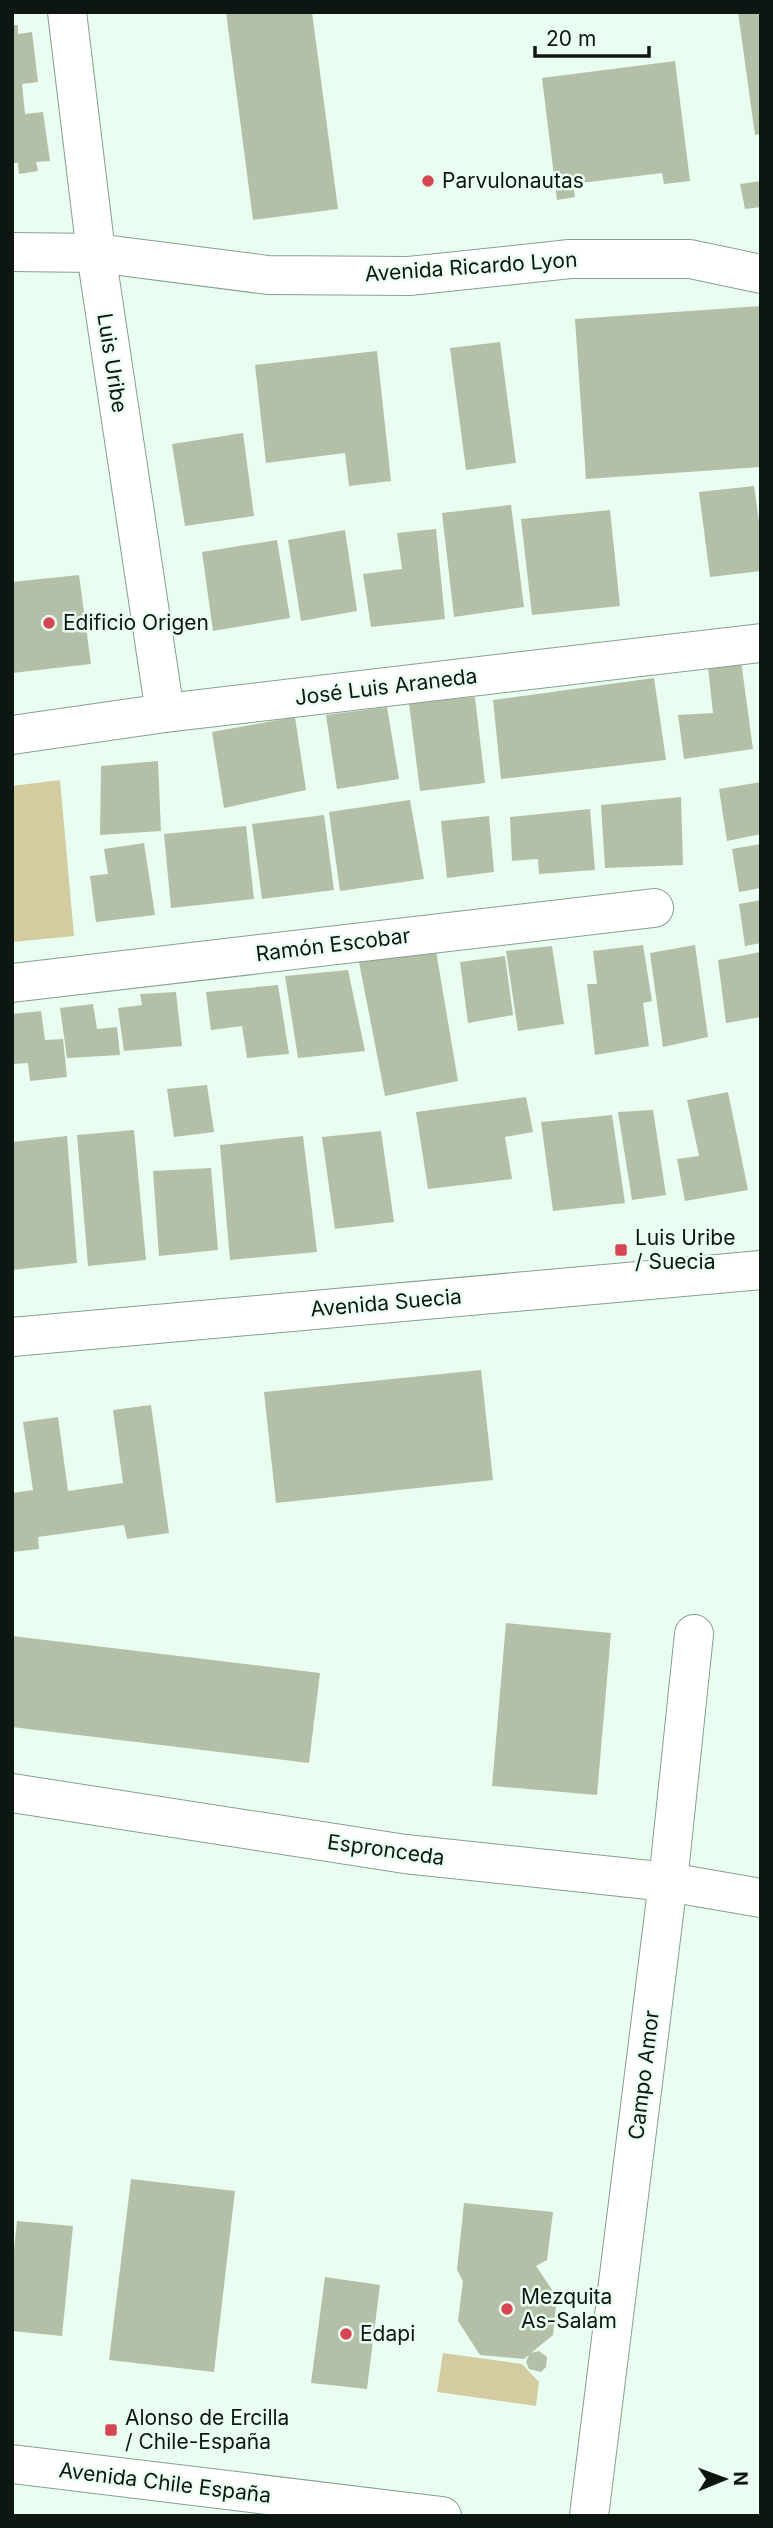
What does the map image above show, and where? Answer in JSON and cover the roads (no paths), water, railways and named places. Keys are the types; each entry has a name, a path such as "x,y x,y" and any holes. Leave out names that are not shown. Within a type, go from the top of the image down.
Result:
{"street":[{"name":"Luis Uribe","path":"67,12 96,253 165,713"},
{"name":"Avenida Ricardo Lyon","path":"12,252 96,253 268,275 409,276 570,259 690,259 761,274"},
{"name":"José Luis Araneda","path":"12,735 165,713 761,643"},
{"name":"Ramón Escobar","path":"12,983 654,908"},
{"name":"Avenida Suecia","path":"12,1337 761,1270"},
{"name":"Campo Amor","path":"589,2516 668,1882 694,1634"},
{"name":"Espronceda","path":"12,1793 405,1854 668,1882 761,1898"},
{"name":"Avenida Chile España","path":"12,2464 288,2507 442,2516"}],"place":[{"name":"Parvulonautas","path":"428,181"},
{"name":"Edificio Origen","path":"49,623"},
{"name":"Luis Uribe / Suecia","path":"621,1250"},
{"name":"Mezquita As-Salam","path":"507,2309"},
{"name":"Edapi","path":"346,2334"},
{"name":"Alonso de Ercilla / Chile-España","path":"111,2430"}]}
